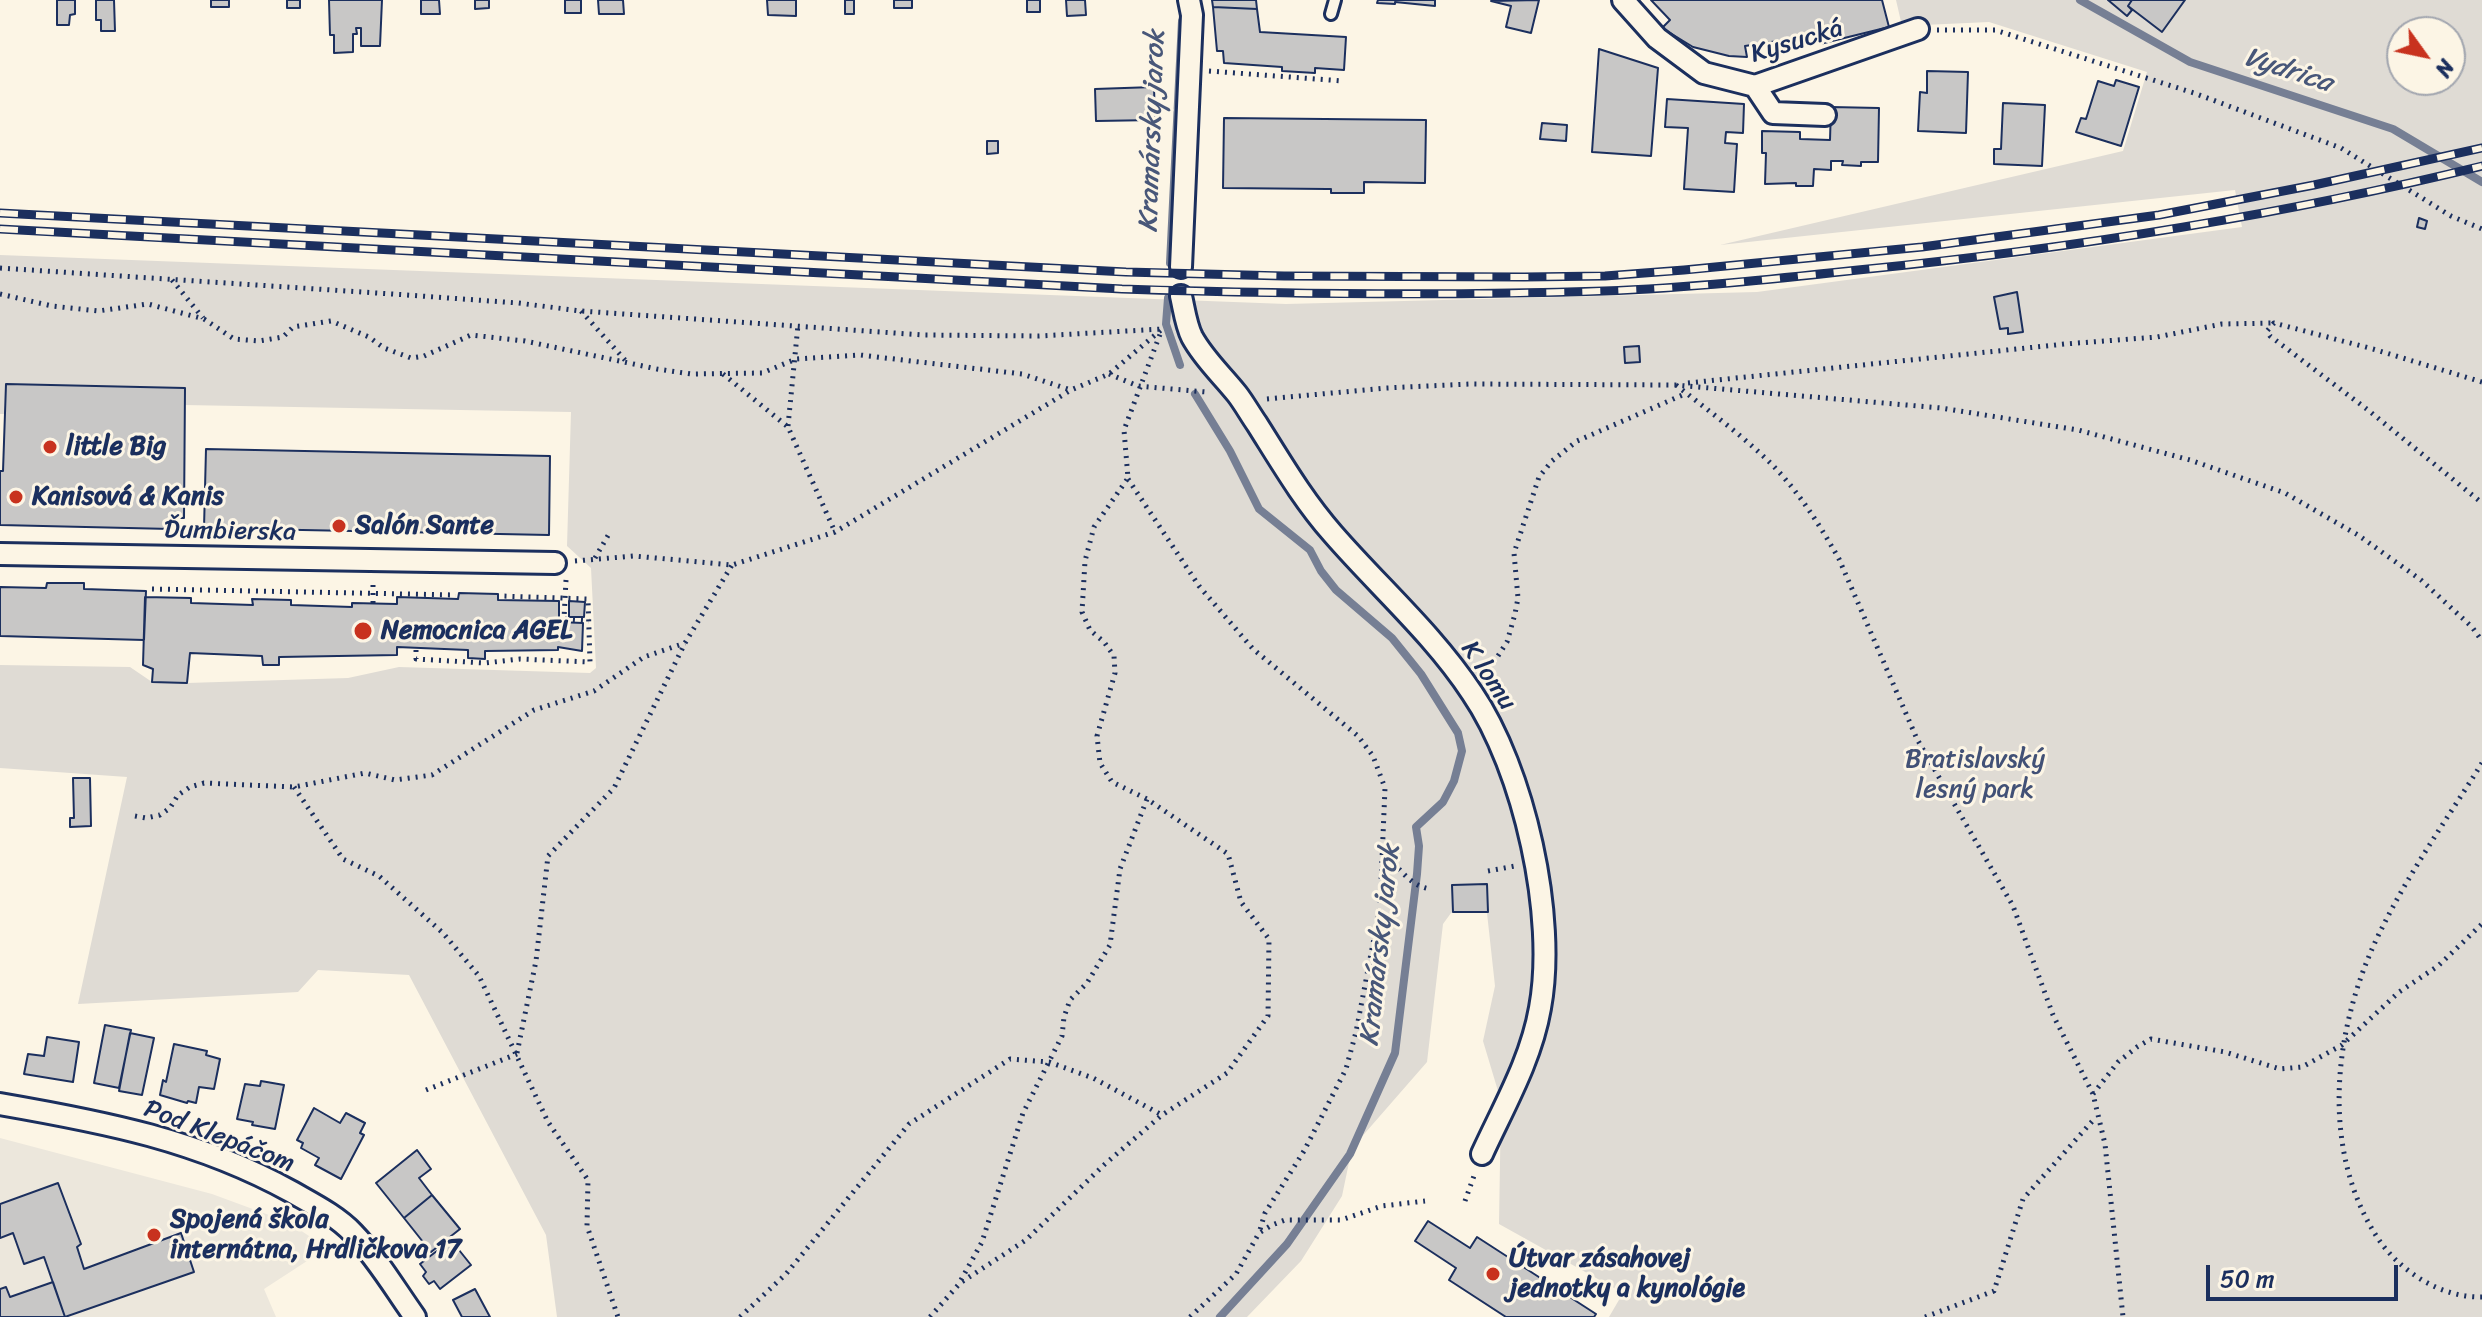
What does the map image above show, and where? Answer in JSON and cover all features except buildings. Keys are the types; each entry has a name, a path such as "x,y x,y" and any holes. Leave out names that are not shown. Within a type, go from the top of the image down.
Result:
{"street":[{"path":"1181,267 1192,15 1189,0"},
{"name":"Kysucká","path":"1623,0 1657,38 1704,73 1755,86 1918,29"},
{"path":"1755,86 1773,113 1825,115"},
{"name":"K lomu","path":"1181,296 1190,334 1211,366 1237,394 1292,481 1332,533 1434,642 1473,694 1494,732 1519,797 1536,862 1545,925 1541,1006 1528,1057 1482,1154"},
{"name":"Ďumbierska","path":"0,554 555,563"},
{"name":"Pod Klepáčom","path":"0,1104 118,1126 163,1138 263,1176 352,1231 415,1317"}],"lane":[{"path":"1331,14 1335,0"}],"path":[{"path":"1918,29 1995,30 2194,93 2341,148 2451,216 2482,229"},
{"path":"1190,70 1343,81"},
{"path":"0,268 952,335 1039,336 1162,329"},
{"path":"172,280 204,319 234,339 259,341 283,337 293,327 331,321 411,358 424,356 471,335 525,341 680,372 762,373 796,359 860,355 1022,374 1071,390"},
{"path":"1,296 98,311 148,304 204,319"},
{"path":"581,311 626,361"},
{"path":"1675,385 2157,337 2222,324 2274,323 2482,382"},
{"path":"2274,323 2267,331 2270,336 2368,410 2482,503"},
{"path":"788,427 798,325"},
{"path":"555,563 634,556 732,565 835,532 1071,390 1109,374 1162,329"},
{"path":"1162,329 1124,430 1128,478 1199,586 1253,649 1358,736 1373,756 1385,788 1380,907 1346,1069 1304,1151 1265,1213 1259,1233 1236,1274 1190,1317"},
{"path":"723,374 788,427 835,532"},
{"path":"1109,374 1138,386 1265,399 1470,384 1675,385 1941,408 2078,430 2190,460 2285,493 2358,535 2421,580 2472,627 2482,641"},
{"path":"1675,385 1764,457 1824,531 1917,739 2013,906 2053,1015 2093,1094 2096,1117 2105,1144 2123,1317"},
{"path":"1473,694 1507,642 1518,598 1514,553 1539,477 1552,461 1577,441 1687,393"},
{"path":"960,1283 1026,1240 1105,1164 1162,1115 1227,1073 1268,1016 1269,939 1241,902 1228,854 1147,799 1112,782 1100,763 1097,736 1115,673 1114,656 1090,630 1082,612 1085,561 1094,527 1128,478"},
{"path":"595,558 610,532"},
{"path":"555,563 566,576 564,619 589,621"},
{"path":"517,1054 536,961 548,856 614,788 685,643 732,565"},
{"path":"373,571 373,603"},
{"path":"152,589 456,595"},
{"path":"416,650 416,659 485,663 520,659 590,662 588,599 501,596"},
{"path":"135,816 146,818 160,815 170,808 178,795 204,783 294,787 365,773 395,780 432,775 534,710 594,691 644,657 685,643"},
{"path":"2482,763 2384,923 2363,970 2342,1045 2338,1113 2346,1161 2363,1215 2387,1253 2421,1280 2462,1298 2482,1297"},
{"path":"294,787 343,859 379,876 443,933 479,976 548,1122 588,1180 587,1226 618,1317"},
{"path":"930,1317 960,1283 982,1242 1023,1113 1062,1036 1070,1000 1087,983 1110,945 1120,869 1147,799"},
{"path":"1383,849 1405,875 1422,888 1431,889"},
{"path":"2093,1094 2118,1062 2151,1039 2225,1052 2280,1069 2302,1067 2342,1045 2399,992 2438,966 2482,924"},
{"path":"426,1090 517,1054"},
{"path":"740,1317 786,1274 909,1124 1010,1059 1049,1062 1093,1078 1162,1115"},
{"path":"1925,1317 1994,1291 2023,1199 2096,1117"},
{"path":"1259,1233 1285,1220 1341,1220 1382,1206 1425,1201"}],"shaded area":[{"name":"Spojená škola internátna, Hrdličkova 17","path":"0,1138 212,1194 288,1222 327,1248 264,1289 276,1317 0,1317"}],"green space":[{"name":"Bratislavský lesný park","path":"1896,0 2482,0 2482,1317 1609,1317 1623,1293 1499,1224 1501,1101 1483,1041 1495,986 1487,913 1451,913 1443,924 1427,1062 1352,1148 1342,1196 1301,1261 1247,1317 557,1317 546,1235 409,975 318,970 298,992 78,1004 127,777 0,768 0,665 130,667 152,682 187,683 348,678 399,667 590,673 596,668 591,568 567,546 571,412 184,405 6,384 4,414 0,414 0,255 1286,304 1757,292 2242,227 2235,190 1720,245 2123,151 2147,72 1989,22 1902,26"}],"waterway":[{"name":"Vydrica","path":"2080,0 2190,62 2393,129 2482,182"},
{"name":"Kramársky jarok","path":"1170,263 1182,21"},
{"name":"Kramársky jarok","path":"1168,298 1166,324 1180,365"},
{"name":"Kramársky jarok","path":"1195,394 1230,451 1259,509 1310,550 1336,590 1392,638 1421,674 1458,733 1462,751 1454,781 1443,802 1416,827 1419,846 1417,874 1395,1053 1350,1154 1287,1244 1220,1317"}],"railway":[{"path":"0,213 1126,272 1284,276 1605,276 1922,247 2159,215 2482,148"},
{"path":"0,229 1122,289 1363,294 1544,293 1731,283 2015,252 2250,215 2482,166"}],"place":[{"name":"little Big","path":"50,447"},
{"name":"Kanisová & Kanis","path":"16,497"},
{"name":"Salón Sante","path":"339,526"},
{"name":"Nemocnica AGEL","path":"363,631"},
{"name":"Spojená škola internátna, Hrdličkova 17","path":"154,1235"},
{"name":"Útvar zásahovej jednotky a kynológie","path":"1493,1274"}]}
